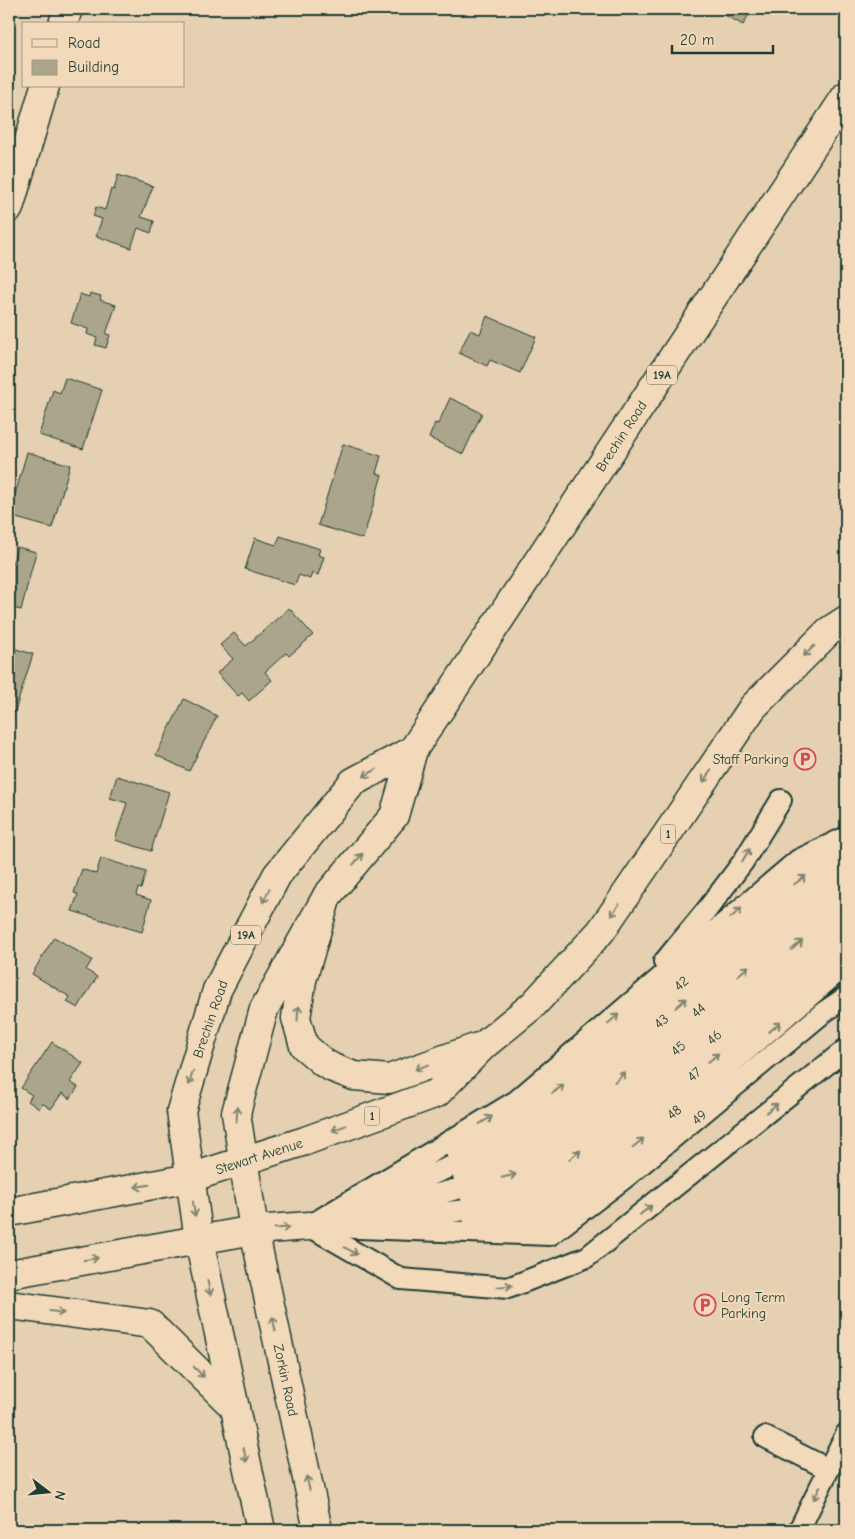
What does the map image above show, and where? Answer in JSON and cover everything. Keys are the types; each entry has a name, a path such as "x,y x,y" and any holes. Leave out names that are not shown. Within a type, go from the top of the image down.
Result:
{"main road":[{"path":"64,22 68,9"},
{"path":"9,208 44,88"},
{"name":"Brechin Road","path":"254,1230 236,1113 264,1009 327,896 394,816 413,750 846,96"},
{"name":"1","path":"484,1045 533,1005 601,931 753,707 829,631 846,620"},
{"name":"Brechin Road","path":"199,1240 181,1111 217,990 277,875 353,782 413,750"},
{"path":"327,896 302,980 296,1018 304,1046 324,1064 333,1068 354,1076 389,1079 484,1045"},
{"name":"Stewart Avenue","path":"9,1212 190,1178 244,1162 437,1093 484,1045"},
{"path":"9,1274 254,1230 309,1226"},
{"name":"Zorkin Road","path":"254,1230 318,1530"},
{"path":"199,1240 261,1530"},
{"path":"9,1305 150,1324 235,1408"}],"lane":[{"path":"630,1004 706,911 742,862 781,800"},
{"path":"309,1226 516,1102 798,860 846,837"},
{"name":"42","path":"535,1178 573,1078 802,877 846,854"},
{"name":"43","path":"535,1178 580,1092 809,894 846,871"},
{"name":"44","path":"535,1178 587,1106 816,908 846,890"},
{"name":"45","path":"535,1178 602,1114 823,923 846,909"},
{"name":"46","path":"535,1178 846,927"},
{"name":"47","path":"535,1178 609,1148 837,952 846,947"},
{"name":"48","path":"535,1178 617,1161 846,965"},
{"name":"49","path":"535,1178 626,1177 824,1012 846,997"},
{"path":"309,1226 401,1279 508,1288 587,1256 846,1049"},
{"path":"309,1226 535,1178"},
{"path":"309,1226 535,1178"},
{"path":"309,1226 535,1178"},
{"path":"309,1226 535,1178"},
{"path":"799,1530 846,1434"},
{"path":"765,1437 828,1469"}],"building":[{"path":"714,9 752,9 743,25"},
{"path":"118,175 153,186 141,217 154,221 151,233 138,228 131,248 96,236 102,219 93,216 96,207 105,210 111,189 114,190"},
{"path":"90,293 101,296 100,300 116,305 106,334 110,335 106,348 95,345 97,338 87,334 88,329 71,323 80,294 89,297"},
{"path":"487,316 536,337 520,373 490,360 487,366 459,353 470,330 480,334"},
{"path":"65,378 102,390 83,449 39,435 53,390 60,393"},
{"path":"450,398 482,413 463,454 429,438 435,423 438,424"},
{"path":"343,444 381,456 376,473 382,475 363,539 318,525"},
{"path":"27,452 70,465 52,528 9,516"},
{"path":"280,536 320,549 318,555 324,557 318,575 312,573 310,579 299,575 295,585 245,569 255,538 276,545"},
{"path":"17,547 36,552 21,610 9,607 9,561 13,562"},
{"path":"289,608 313,635 289,656 286,653 265,672 272,680 249,701 242,693 238,696 217,673 233,659 220,645 234,633 246,646"},
{"path":"9,647 33,654 14,714 9,713"},
{"path":"184,699 217,716 189,771 156,755"},
{"path":"117,776 169,792 151,851 115,840 127,803 110,798"},
{"path":"101,858 146,872 141,889 138,888 136,895 151,900 142,932 72,911 78,894 74,893 82,869 96,874"},
{"path":"54,937 92,960 86,970 97,977 78,1008 67,1002 70,997 32,974"},
{"path":"52,1042 83,1063 70,1082 78,1087 70,1099 62,1093 51,1109 42,1103 39,1109 28,1101 32,1095 21,1088"}],"place":[{"name":"Staff Parking","path":"805,759"},
{"name":"Long Term Parking","path":"705,1305"}]}
